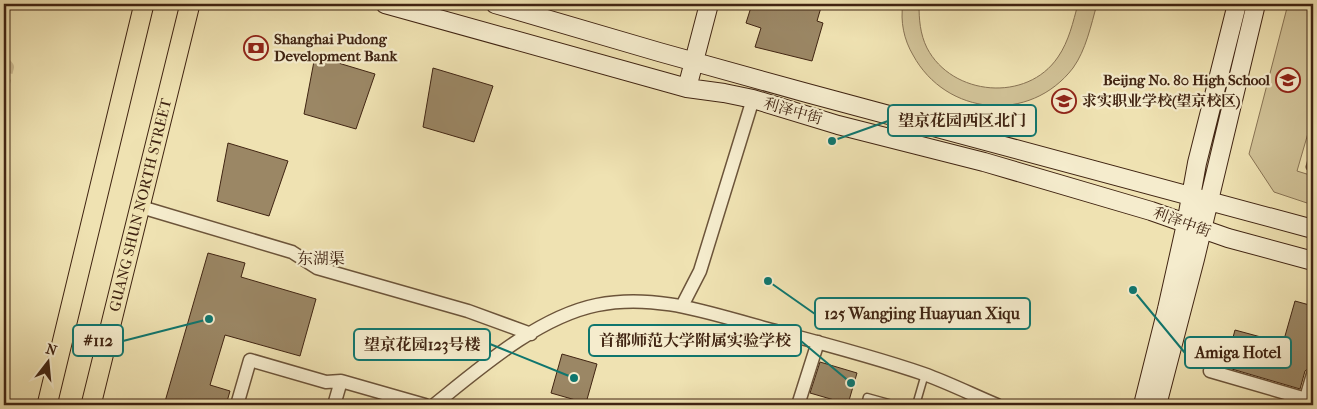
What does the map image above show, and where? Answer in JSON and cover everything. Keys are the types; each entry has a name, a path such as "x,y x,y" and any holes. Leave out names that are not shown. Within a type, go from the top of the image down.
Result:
{"main road":[{"path":"47,405 144,4"},
{"name":"GUANG SHUN NORTH STREET","path":"91,405 190,4"}],"street":[{"name":"利泽中街","path":"385,4 687,88 753,99 838,124 984,162 1151,211 1194,227 1313,261"},
{"name":"利泽中街","path":"495,4 694,62 1313,229"},
{"path":"687,88 708,4"},
{"path":"1157,405 1194,227 1191,196 1197,163 1237,4"},
{"path":"1143,405 1167,309 1194,227 1208,200 1256,4"},
{"path":"682,306 700,271 753,99"},
{"path":"141,207 292,252 318,268 468,311 530,334"},
{"path":"434,405 485,364 558,318 596,305 634,300 682,306 818,342 925,374 997,405"},
{"path":"798,405 818,342"},
{"path":"237,405 250,360 326,382 340,381 425,405"},
{"path":"1210,371 1308,402 1313,374"},
{"path":"334,405 340,381"}],"lane":[{"path":"1310,167 1313,156"},
{"path":"916,405 925,374"},
{"path":"865,405 867,397 896,405"}],"shaded area":[{"path":"903,4 919,4 923,37 927,48 939,64 954,76 971,84 990,88 1010,87 1028,82 1044,72 1058,57 1065,44 1078,4 1097,4 1088,37 1078,61 1055,86 1034,98 1012,105 989,105 967,101 946,91 928,75 913,55 907,43 902,24"},
{"name":"Beijng No. 80 High School","path":"1288,4 1313,4 1313,116 1297,171 1313,176 1313,193 1310,204 1274,192 1249,154"}],"building":[{"path":"752,4 822,4 817,21 823,23 812,61 755,47 761,28 746,23"},
{"path":"315,56 375,74 356,129 304,114"},
{"path":"433,68 493,86 474,142 423,127"},
{"path":"228,143 288,161 269,216 217,201"},
{"path":"208,253 245,263 241,277 316,299 300,356 225,335 210,385 230,391 226,405 164,405"},
{"path":"1295,301 1313,306 1313,360 1312,366 1305,371 1300,389 1225,367 1235,330 1283,343"},
{"path":"562,354 597,364 586,403 551,393"},
{"path":"820,362 857,373 848,404 810,393"}],"tunnel":[{"path":"4,62 8,67 4,83"}],"place":[{"name":"Shanghai Pudong Development Bank","path":"256,48"},
{"name":"Beijng No. 80 High School","path":"1288,80"},
{"name":"求实职业学校(望京校区)","path":"1064,101"},
{"name":"望京花园西区北门","path":"832,141"},
{"name":"125 Wangjing Huayuan Xiqu","path":"768,281"},
{"name":"Amiga Hotel","path":"1133,290"},
{"name":"#112","path":"209,319"},
{"name":"望京花园123号楼","path":"574,378"},
{"name":"首都师范大学附属实验学校","path":"851,383"}],"district":[{"name":"东湖渠","path":"321,258"}]}
